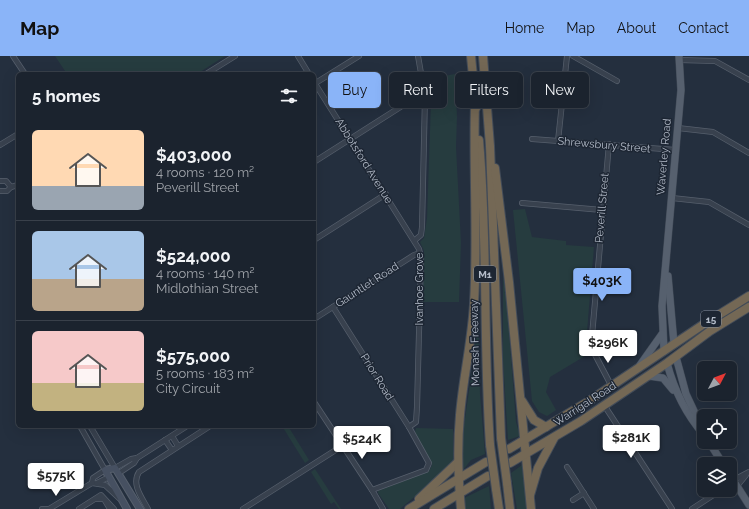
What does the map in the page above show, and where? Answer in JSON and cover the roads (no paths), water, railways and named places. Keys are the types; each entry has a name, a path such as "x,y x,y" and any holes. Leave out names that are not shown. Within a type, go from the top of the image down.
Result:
{"highway":[{"name":"Monash Freeway","path":"471,56 472,72"},
{"name":"Monash Freeway","path":"483,56 490,146 501,438 510,509"},
{"name":"Monash Freeway","path":"475,108 484,229 486,379 490,444 499,509"},
{"path":"461,509 457,463 460,414 472,337 476,279 475,108"},
{"path":"490,146 498,183 503,222 531,509"},
{"name":"Warrigal Road","path":"509,449 632,374 674,344 749,296"},
{"name":"Warrigal Road","path":"510,463 551,439 649,376 710,331 749,307"},
{"name":"Waverley Road","path":"674,344 676,357"},
{"name":"Waverley Road","path":"664,351 667,363"},
{"path":"520,396 534,420 546,427"},
{"path":"530,495 538,468 551,439 542,438 538,432"},
{"path":"409,509 486,462"},
{"path":"409,509 457,463"},
{"path":"434,509 488,476"}],"main road":[{"name":"Waverley Road","path":"664,351 662,306 681,90 679,58"},
{"name":"Waverley Road","path":"666,260 674,344"},
{"path":"632,374 659,340 662,332"},
{"name":"Waverley Road","path":"676,357 686,394 697,417"},
{"name":"Waverley Road","path":"667,363 680,400 697,427"},
{"path":"649,376 663,378 680,400"},
{"path":"737,489 749,505"}],"street":[{"path":"13,56 24,72"},
{"path":"209,72 234,56"},
{"path":"298,56 308,72"},
{"path":"316,82 359,56"},
{"name":"Ivanhoe Grove","path":"418,56 421,72"},
{"path":"558,140 568,56"},
{"path":"573,56 617,81"},
{"path":"679,58 715,61 749,80"},
{"name":"Abbotsford Avenue","path":"316,86 415,240"},
{"path":"316,161 399,108"},
{"name":"Ivanhoe Grove","path":"408,427 416,422 417,407 420,253 415,240 421,235 422,227 425,108"},
{"path":"678,128 713,132 749,153"},
{"path":"0,146 16,135"},
{"name":"Shrewsbury Street","path":"532,139 676,150"},
{"name":"Peverill Street","path":"609,144 591,346 612,386"},
{"path":"0,181 6,182 11,186"},
{"path":"0,191 7,191 11,186 16,185"},
{"path":"316,239 386,194"},
{"path":"672,198 714,204 749,225"},
{"path":"522,203 602,210"},
{"name":"Gauntlet Road","path":"316,318 414,255 420,253"},
{"name":"Prior Road","path":"333,307 429,463 426,470 372,490"},
{"path":"316,405 383,509"},
{"path":"604,405 672,508"},
{"path":"81,428 127,509"},
{"path":"91,428 140,509"},
{"path":"42,509 48,509 109,477 131,459 137,458 184,428"},
{"path":"148,509 135,482 140,470 207,428"},
{"path":"172,436 178,446"},
{"path":"165,440 172,450"},
{"path":"243,509 342,446"},
{"path":"567,467 594,509"},
{"path":"95,483 93,478 105,470 117,470"},
{"path":"737,479 749,472"},
{"path":"95,483 107,486 123,502"},
{"path":"573,500 584,493"},
{"path":"79,509 96,499 98,495 103,495 114,509"},
{"path":"692,509 710,497"},
{"path":"96,499 104,499 110,509"}]}
